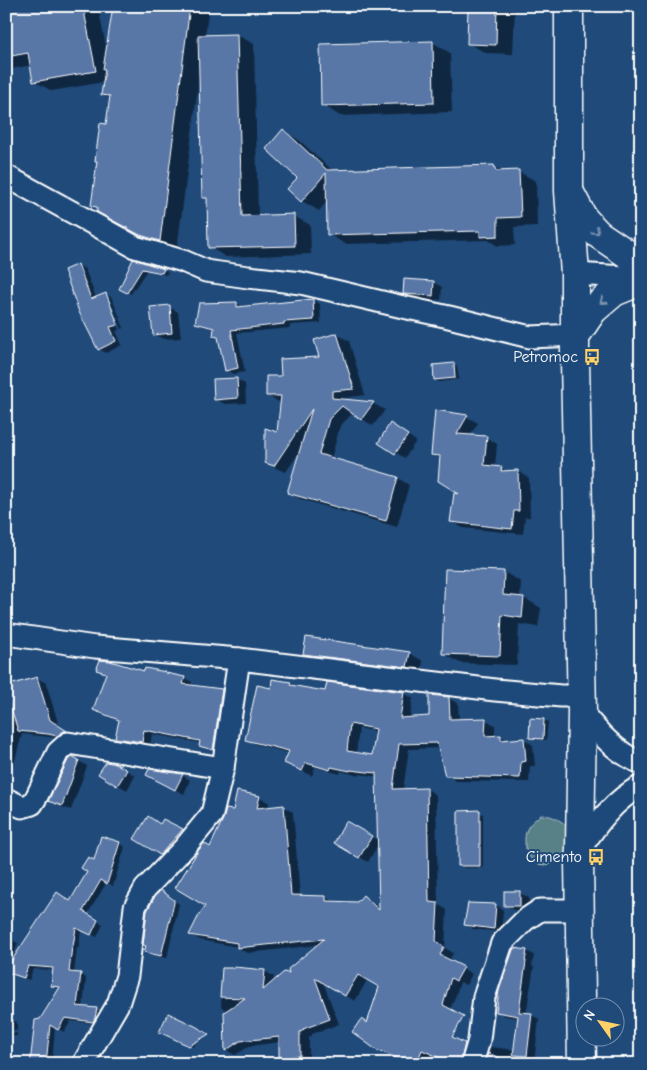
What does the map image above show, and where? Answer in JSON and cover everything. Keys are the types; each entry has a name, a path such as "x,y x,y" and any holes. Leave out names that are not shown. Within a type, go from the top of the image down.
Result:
{"main road":[{"path":"569,6 570,191 576,335 575,370 582,704 579,861 582,1064"},
{"path":"570,191 583,218 593,229 641,264"},
{"path":"576,335 593,310 614,292 641,279"}],"street":[{"path":"6,176 103,230 136,246 183,261 206,271 301,282 530,338 576,335"},
{"path":"574,274 641,279"},
{"path":"6,634 95,647 239,659 495,690 561,696 582,704 599,733 610,743 641,763"},
{"path":"83,1064 118,1004 121,995 127,976 135,907 145,889 185,848 212,814 223,768 239,659"},
{"path":"6,799 22,807 32,804 58,752 68,743 223,768"},
{"path":"580,849 595,827 610,810 632,791 641,786"},
{"path":"472,1064 479,1040 484,997 502,943 525,920 540,910 579,910"}],"green space":[{"path":"541,815 555,818 566,825 564,855 559,861 545,865 533,861 526,850 525,843 527,829"}],"building":[{"path":"6,6 83,6 96,71 33,82 28,53 6,57"},
{"path":"113,6 190,6 160,241 140,235 97,212 97,207 91,206 100,123 106,124 110,96 101,95"},
{"path":"468,6 497,6 496,45 467,44"},
{"path":"237,34 242,216 294,214 295,246 208,248 207,198 202,198 198,35"},
{"path":"433,41 434,103 321,106 320,44"},
{"path":"283,129 327,170 494,165 496,171 519,170 521,217 498,218 498,236 480,237 480,231 327,235 326,173 301,202 287,189 297,178 266,149"},
{"path":"133,259 164,269 162,273 142,269 127,293 119,289"},
{"path":"78,264 91,299 106,293 118,325 110,327 116,341 98,350 79,312 64,270"},
{"path":"404,279 434,281 433,296 403,294"},
{"path":"313,299 314,320 284,322 284,324 231,330 238,368 225,371 218,337 213,336 214,328 195,323 199,303 237,302 237,307"},
{"path":"170,305 172,333 153,335 150,307"},
{"path":"337,333 354,389 332,391 332,398 374,402 361,420 342,406 329,419 319,454 398,477 386,521 287,493 312,409 274,466 265,463 265,428 277,432 281,396 266,396 266,376 281,376 280,359 319,357 314,340"},
{"path":"454,363 455,378 434,380 433,365"},
{"path":"237,378 238,398 214,400 213,379"},
{"path":"435,410 468,415 457,434 487,436 484,465 502,467 501,471 518,470 519,511 514,511 512,529 450,522 454,493 459,494 438,481 440,456 431,455"},
{"path":"390,423 408,435 395,454 378,443"},
{"path":"445,569 504,571 503,595 524,597 522,618 502,615 500,656 442,654"},
{"path":"306,637 410,652 407,667 303,654"},
{"path":"100,660 144,671 145,668 185,677 183,684 222,689 213,750 199,746 200,741 144,730 142,742 115,738 119,720 93,710 106,673 96,670"},
{"path":"37,677 50,720 67,731 57,736 18,731 6,692 6,686"},
{"path":"272,679 291,682 290,685 325,691 327,682 404,692 400,718 429,716 429,695 449,697 450,719 486,718 485,736 501,735 501,740 524,738 526,761 521,762 520,778 445,776 437,743 399,744 393,789 427,788 429,902 438,903 436,941 444,947 440,955 464,967 456,981 451,978 443,1005 464,1016 452,1037 465,1043 460,1064 455,1064 422,1050 416,1064 411,1064 379,1052 352,1032 361,1019 367,1023 379,987 358,975 345,996 315,978 330,1019 303,1029 300,1032 300,1056 279,1057 279,1037 240,1041 225,1051 224,1012 245,998 220,997 222,968 235,967 265,970 263,990 284,972 289,973 288,969 324,939 237,948 237,943 189,935 205,906 175,888 204,843 210,847 226,809 233,810 237,791 260,796 257,808 284,805 291,895 326,896 326,901 357,902 363,895 379,910 376,773 331,767 330,770 306,763 302,771 284,763 289,751 245,740 257,685 271,688","holes":["350,724 376,729 372,755 347,751"]},
{"path":"530,718 544,719 543,739 529,738"},
{"path":"72,756 79,760 62,806 48,801 68,760"},
{"path":"106,762 117,764 127,770 117,786 98,774"},
{"path":"149,769 183,774 175,790 146,775"},
{"path":"480,810 480,866 458,866 458,811"},
{"path":"148,816 160,824 163,819 183,829 160,855 134,839"},
{"path":"346,821 372,836 359,858 334,843"},
{"path":"101,836 120,842 107,884 101,880 83,911 98,920 91,935 76,928 69,972 81,973 77,1006 97,1008 95,1018 93,1022 65,1018 58,1030 50,1025 46,1064 30,1064 35,1020 40,1019 60,987 51,986 53,968 28,966 24,978 6,972 6,969 57,892 70,901 87,872 81,868 88,857 94,860"},
{"path":"161,890 174,900 174,903 161,956 144,952 146,946 143,945 147,911 155,896"},
{"path":"504,891 520,891 520,906 504,906"},
{"path":"468,903 496,904 494,929 464,925"},
{"path":"515,948 527,950 519,1012 532,1013 527,1056 513,1055 518,1016 496,1012 499,990"},
{"path":"168,1013 209,1034 189,1046 159,1032"},
{"path":"488,1053 514,1064 485,1064"}],"place":[{"name":"Petromoc","path":"592,357"},
{"name":"Cimento","path":"596,857"}]}
